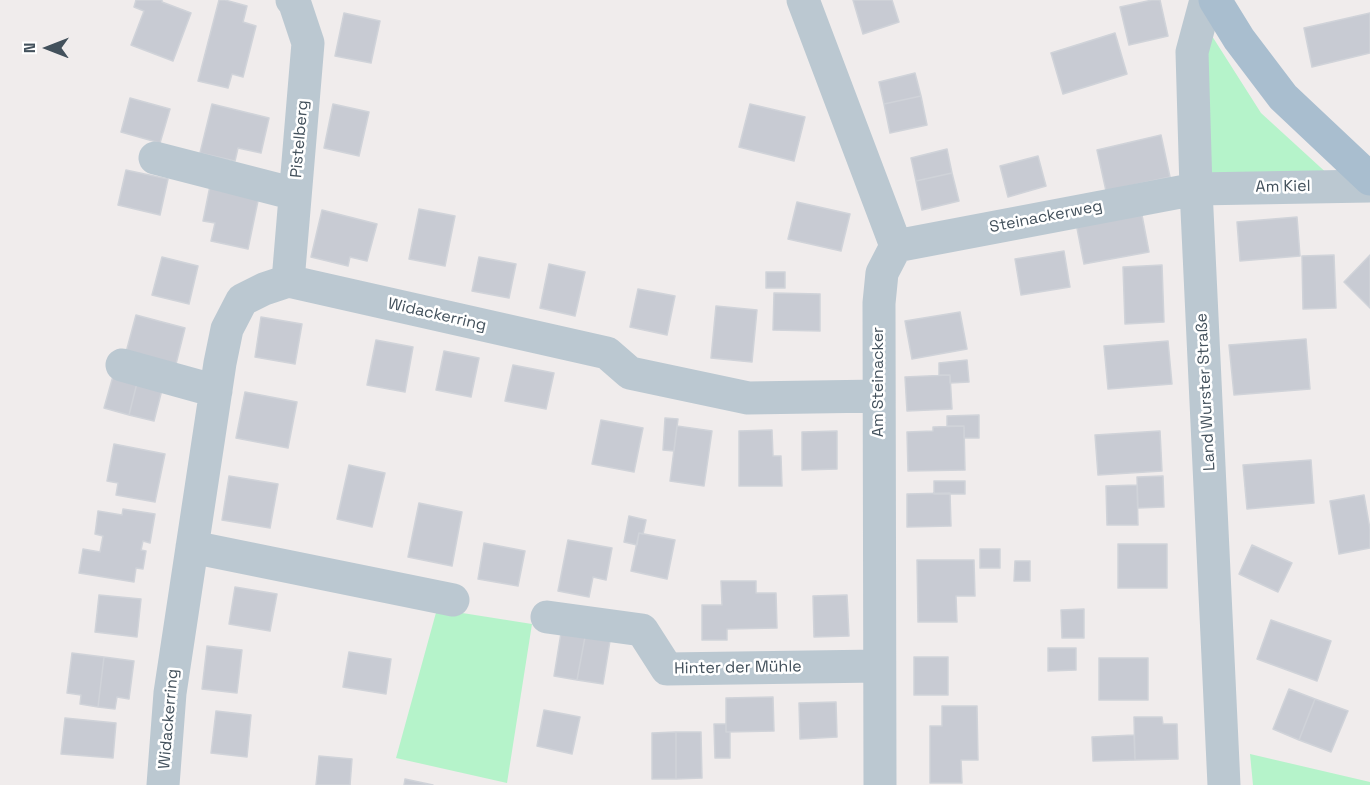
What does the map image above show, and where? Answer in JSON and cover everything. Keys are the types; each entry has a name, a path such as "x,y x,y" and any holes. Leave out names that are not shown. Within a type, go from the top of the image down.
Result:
{"main road":[{"path":"1215,0 1239,39 1283,97 1370,179"}],"street":[{"name":"Pistelberg","path":"288,281 308,43 292,0"},
{"path":"803,0 896,246"},
{"name":"Land Wurster Straße","path":"1206,0 1192,52 1196,189 1224,785"},
{"path":"158,155 295,191"},
{"name":"Am Kiel","path":"1196,189 1370,186"},
{"name":"Steinackerweg","path":"896,246 1196,189"},
{"name":"Am Steinacker","path":"880,785 879,303 882,273 896,246"},
{"name":"Widackerring","path":"164,785 170,693 220,363 227,329 242,300 288,281 607,354 630,373 748,398 879,396"},
{"path":"122,365 216,391"},
{"path":"192,547 453,600"},
{"name":"Hinter der Mühle","path":"547,617 642,630 667,669 879,666"}],"green space":[{"path":"1212,36 1261,113 1331,177 1206,178 1203,57"},
{"path":"437,609 532,624 507,783 396,758"},
{"path":"1250,754 1370,782 1370,785 1253,785"}],"building":[{"path":"136,0 162,0 162,2 191,13 173,61 131,45 144,11 134,7"},
{"path":"219,0 247,6 243,22 256,26 243,77 232,74 228,88 198,81"},
{"path":"853,0 892,0 899,22 863,34"},
{"path":"1160,0 1168,36 1129,45 1120,7"},
{"path":"344,13 380,21 371,63 335,56"},
{"path":"1370,13 1370,53 1312,67 1304,28"},
{"path":"1115,33 1127,74 1063,94 1051,53"},
{"path":"915,73 921,96 884,104 879,82"},
{"path":"921,96 927,125 890,133 884,104"},
{"path":"130,98 170,109 160,143 121,132"},
{"path":"212,104 269,118 261,153 238,148 235,161 200,153"},
{"path":"333,104 369,112 359,156 324,148"},
{"path":"750,104 805,117 794,161 739,147"},
{"path":"1161,135 1170,177 1106,191 1097,150"},
{"path":"947,149 952,173 916,181 911,158"},
{"path":"1038,156 1046,186 1008,197 1000,166"},
{"path":"126,170 168,179 160,215 118,205"},
{"path":"952,173 959,201 922,210 916,181"},
{"path":"210,186 259,196 248,249 211,241 215,223 203,221"},
{"path":"797,202 850,214 841,251 788,239"},
{"path":"419,209 455,216 445,266 409,259"},
{"path":"322,210 377,224 367,261 350,257 348,266 311,257"},
{"path":"1141,210 1149,252 1084,264 1076,223"},
{"path":"1297,217 1300,256 1240,261 1237,222"},
{"path":"1064,251 1070,287 1021,295 1015,259"},
{"path":"1334,255 1336,308 1303,309 1302,256"},
{"path":"1370,255 1370,308 1344,282"},
{"path":"162,257 198,266 189,304 152,295"},
{"path":"479,257 516,264 509,298 472,291"},
{"path":"549,264 585,272 575,316 540,308"},
{"path":"1162,265 1164,322 1125,324 1123,267"},
{"path":"766,272 785,272 785,288 766,288"},
{"path":"638,289 675,296 667,335 630,327"},
{"path":"774,293 820,294 820,331 773,330"},
{"path":"716,306 757,310 752,362 711,358"},
{"path":"960,312 967,349 912,359 905,321"},
{"path":"136,315 185,328 175,368 125,356"},
{"path":"261,317 302,324 295,364 255,357"},
{"path":"1306,339 1310,389 1234,395 1229,345"},
{"path":"376,340 413,347 405,392 367,385"},
{"path":"1168,341 1172,384 1108,389 1104,346"},
{"path":"444,351 479,358 471,397 436,390"},
{"path":"967,360 969,382 950,383 950,375 939,375 939,363"},
{"path":"513,365 554,373 546,409 505,401"},
{"path":"115,369 139,375 129,415 104,408"},
{"path":"139,375 164,382 154,421 129,415"},
{"path":"950,375 952,409 907,411 905,377"},
{"path":"245,392 297,402 288,448 236,438"},
{"path":"979,415 979,438 964,438 964,426 947,426 947,416"},
{"path":"665,418 678,419 674,451 663,450"},
{"path":"601,420 643,428 634,472 592,464"},
{"path":"677,426 712,431 704,486 670,481"},
{"path":"964,426 965,470 908,471 907,432 933,431 933,427"},
{"path":"772,430 773,456 781,456 782,486 739,486 739,431"},
{"path":"837,431 837,469 802,470 802,432"},
{"path":"1160,431 1162,471 1098,475 1095,435"},
{"path":"114,444 165,454 155,502 116,495 118,483 107,481"},
{"path":"1311,460 1314,503 1247,509 1243,465"},
{"path":"349,465 385,473 372,527 337,519"},
{"path":"229,476 278,484 270,528 222,520"},
{"path":"1163,476 1164,507 1138,508 1137,477"},
{"path":"934,481 965,481 965,494 934,494"},
{"path":"1137,485 1138,525 1107,525 1106,486"},
{"path":"950,493 951,526 907,527 907,494"},
{"path":"1364,495 1370,529 1370,548 1339,554 1330,501"},
{"path":"419,503 462,512 452,566 408,557"},
{"path":"123,509 155,514 150,543 143,541 141,550 146,551 143,569 136,568 134,582 79,573 83,549 100,552 103,536 95,534 98,511 122,515"},
{"path":"629,516 646,520 643,534 639,533 637,545 624,542"},
{"path":"639,533 675,540 667,579 631,571"},
{"path":"568,540 612,548 606,580 593,577 589,597 558,591"},
{"path":"484,543 525,551 518,586 478,579"},
{"path":"1118,544 1167,544 1167,588 1118,588"},
{"path":"1252,545 1292,563 1278,592 1239,574"},
{"path":"980,549 1000,549 1000,568 980,568"},
{"path":"917,560 974,560 975,596 956,596 957,622 918,622"},
{"path":"1015,561 1030,561 1030,581 1014,581"},
{"path":"721,581 756,581 756,593 776,593 777,628 727,629 727,640 702,640 702,605 722,605"},
{"path":"235,587 277,594 270,631 229,624"},
{"path":"99,595 141,599 137,637 95,632"},
{"path":"847,595 849,636 814,637 813,596"},
{"path":"1084,609 1084,638 1062,638 1061,610"},
{"path":"1271,620 1331,641 1317,681 1257,659"},
{"path":"561,633 585,637 577,680 554,676"},
{"path":"585,637 610,641 603,684 577,680"},
{"path":"207,646 242,650 237,693 202,689"},
{"path":"1048,648 1076,648 1076,670 1048,671"},
{"path":"349,652 391,659 386,694 343,687"},
{"path":"72,653 104,657 98,707 80,704 81,695 67,693"},
{"path":"104,657 134,661 129,699 117,697 115,709 98,707"},
{"path":"914,657 948,657 948,695 914,695"},
{"path":"1099,658 1148,658 1148,700 1099,700"},
{"path":"1289,689 1315,699 1299,740 1273,729"},
{"path":"773,697 774,731 726,732 726,698"},
{"path":"1315,699 1348,711 1331,752 1299,740"},
{"path":"836,702 837,737 800,739 799,703"},
{"path":"942,706 977,706 978,760 961,760 962,783 930,783 930,726 942,726"},
{"path":"544,710 580,717 572,754 537,746"},
{"path":"216,711 251,715 247,757 211,753"},
{"path":"1134,717 1162,717 1163,724 1177,724 1178,759 1135,760"},
{"path":"65,718 116,723 113,758 61,754"},
{"path":"714,724 726,724 726,732 730,732 730,758 715,758"},
{"path":"676,732 701,732 702,778 676,779"},
{"path":"676,732 676,779 652,779 652,733"},
{"path":"1134,735 1135,760 1093,761 1092,737"},
{"path":"319,756 352,759 350,785 316,785"},
{"path":"405,779 433,785 404,785"}]}
